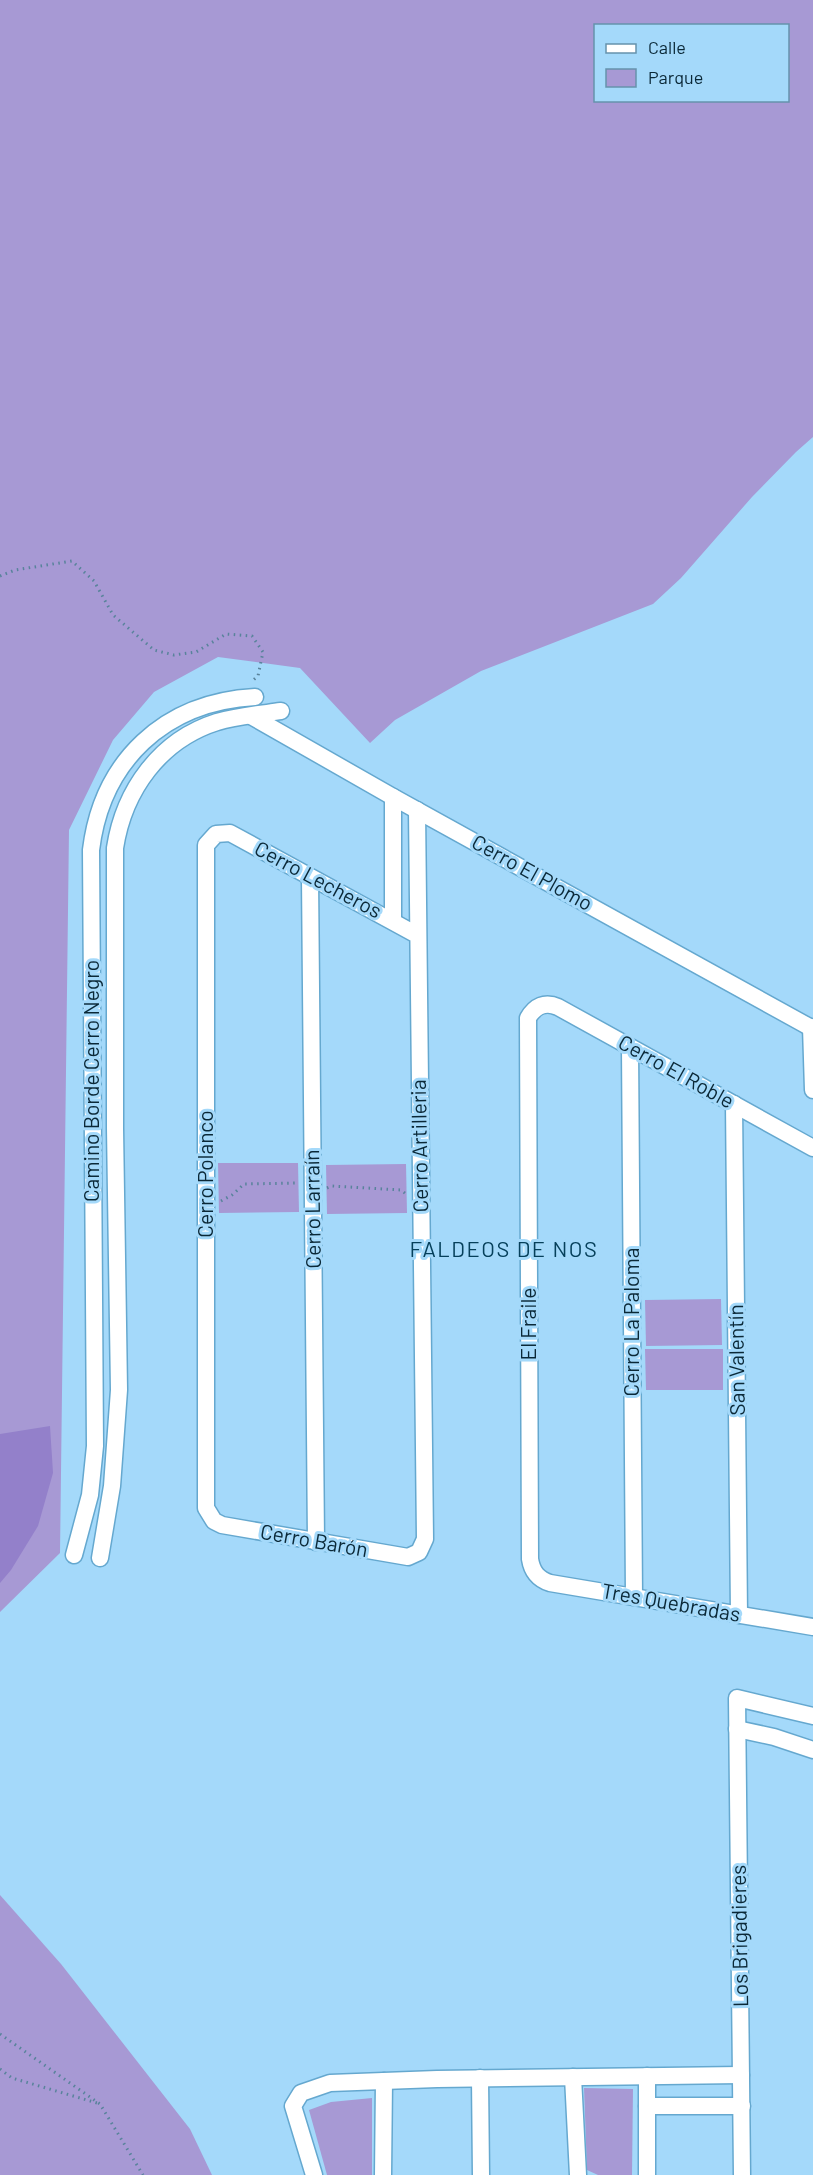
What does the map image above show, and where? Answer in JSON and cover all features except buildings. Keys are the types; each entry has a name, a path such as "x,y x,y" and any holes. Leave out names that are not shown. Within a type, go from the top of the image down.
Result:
{"street":[{"name":"Camino Borde Cerro Negro","path":"246,697 205,705 189,711 147,738 112,780 93,832 91,943 95,1446 90,1495 76,1549 101,1553 116,1454 120,1390 115,1128 115,848 118,831 129,799 147,770 166,751 186,736 218,722 282,711"},
{"name":"Cerro El Plomo","path":"251,716 812,1028"},
{"path":"393,797 393,921"},
{"name":"Cerro Artilleria","path":"417,810 425,1539 419,1552"},
{"name":"Cerro Lecheros","path":"216,834 230,833 417,935"},
{"name":"Cerro Polanco","path":"211,1517 206,1503 205,850 209,840 216,834"},
{"name":"Cerro Larraín","path":"310,876 315,1542"},
{"name":"Cerro El Roble","path":"536,1007 553,1005 813,1148"},
{"name":"El Fraile","path":"533,1571 530,1559 526,1024 536,1007"},
{"path":"812,1028 813,1090"},
{"name":"Cerro La Paloma","path":"630,1047 634,1597"},
{"name":"San Valentín","path":"734,1104 739,1615"},
{"name":"Cerro Barón","path":"211,1517 222,1525 402,1557 414,1556 419,1552"},
{"name":"Tres Quebradas","path":"533,1571 543,1581 550,1583 813,1627"},
{"name":"Los Brigadieres","path":"742,2175 737,1698 813,1716"},
{"path":"737,1730 782,1739 813,1750"},
{"path":"314,2175 293,2106 301,2093 330,2083 480,2078 741,2075"},
{"path":"647,2076 647,2175"},
{"path":"573,2077 578,2175"},
{"path":"480,2078 481,2175"},
{"path":"383,2175 384,2081"},
{"path":"647,2106 742,2106"}],"path":[{"path":"0,576 15,570 72,561 94,581 113,615 154,650 164,653 174,655 196,652 226,634 252,636 263,652 258,676 246,697"},
{"path":"0,2034 100,2104 143,2175"},
{"path":"0,2069 12,2078 100,2104"}],"green space":[{"path":"0,0 813,0 813,437 752,497 681,578 653,604 481,671 395,720 370,743 300,668 218,657 154,692 113,740 69,830 60,1553 0,1612"},
{"path":"218,1163 298,1163 299,1212 219,1213"},
{"path":"406,1164 407,1213 327,1214 326,1165"},
{"path":"721,1299 722,1345 646,1346 645,1300"},
{"path":"645,1349 723,1349 723,1390 646,1390"},
{"path":"0,1895 61,1964 190,2129 212,2175 0,2175"},
{"path":"584,2088 633,2089 632,2175 598,2175 587,2170"},
{"path":"372,2098 372,2175 327,2175 309,2110 331,2102"}],"shaded area":[{"path":"50,1426 53,1473 38,1526 11,1570 0,1583 0,1434"}],"district":[{"name":"FALDEOS DE NOS","path":"504,1249"}]}
